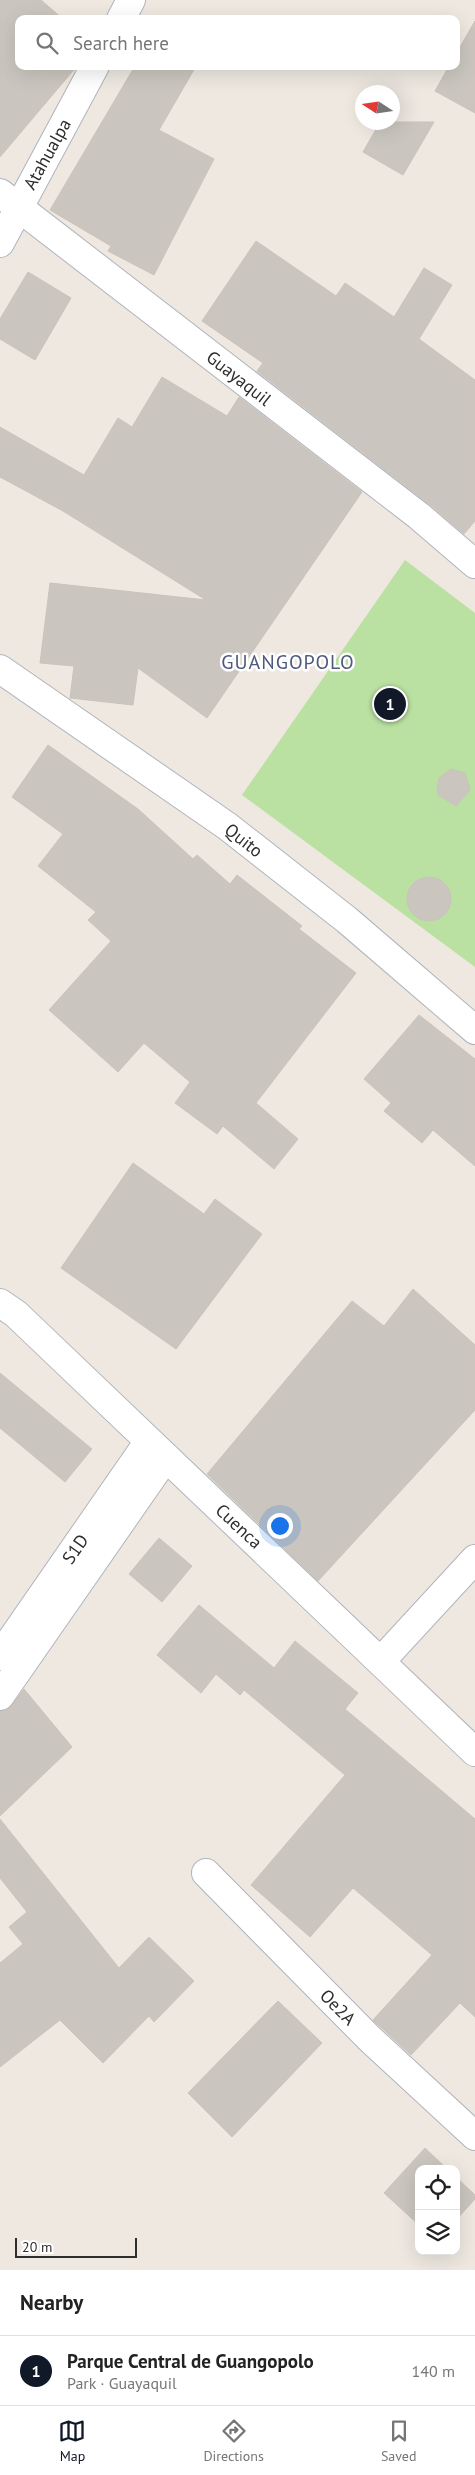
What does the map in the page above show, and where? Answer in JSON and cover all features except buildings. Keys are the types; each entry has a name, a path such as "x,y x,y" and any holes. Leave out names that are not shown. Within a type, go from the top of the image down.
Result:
{"street":[{"path":"123,15 132,0"},
{"name":"Atahualpa","path":"0,243 9,200 92,70"},
{"name":"Guayaquil","path":"9,200 419,516 475,564"},
{"name":"Quito","path":"0,668 207,812 347,920 475,1030"},
{"name":"Cuenca","path":"0,1303 16,1314 475,1752"},
{"path":"0,1696 157,1449"},
{"name":"S1D","path":"0,1656 157,1449"},
{"path":"382,1662 475,1559"},
{"name":"Oe2A","path":"206,1873 370,2039 475,2136"}],"green space":[{"path":"405,560 475,613 475,967 242,795"}],"place":[{"name":"Parque Central de Guangopolo","path":"390,704"}],"district":[{"name":"GUANGOPOLO","path":"288,662"}]}
